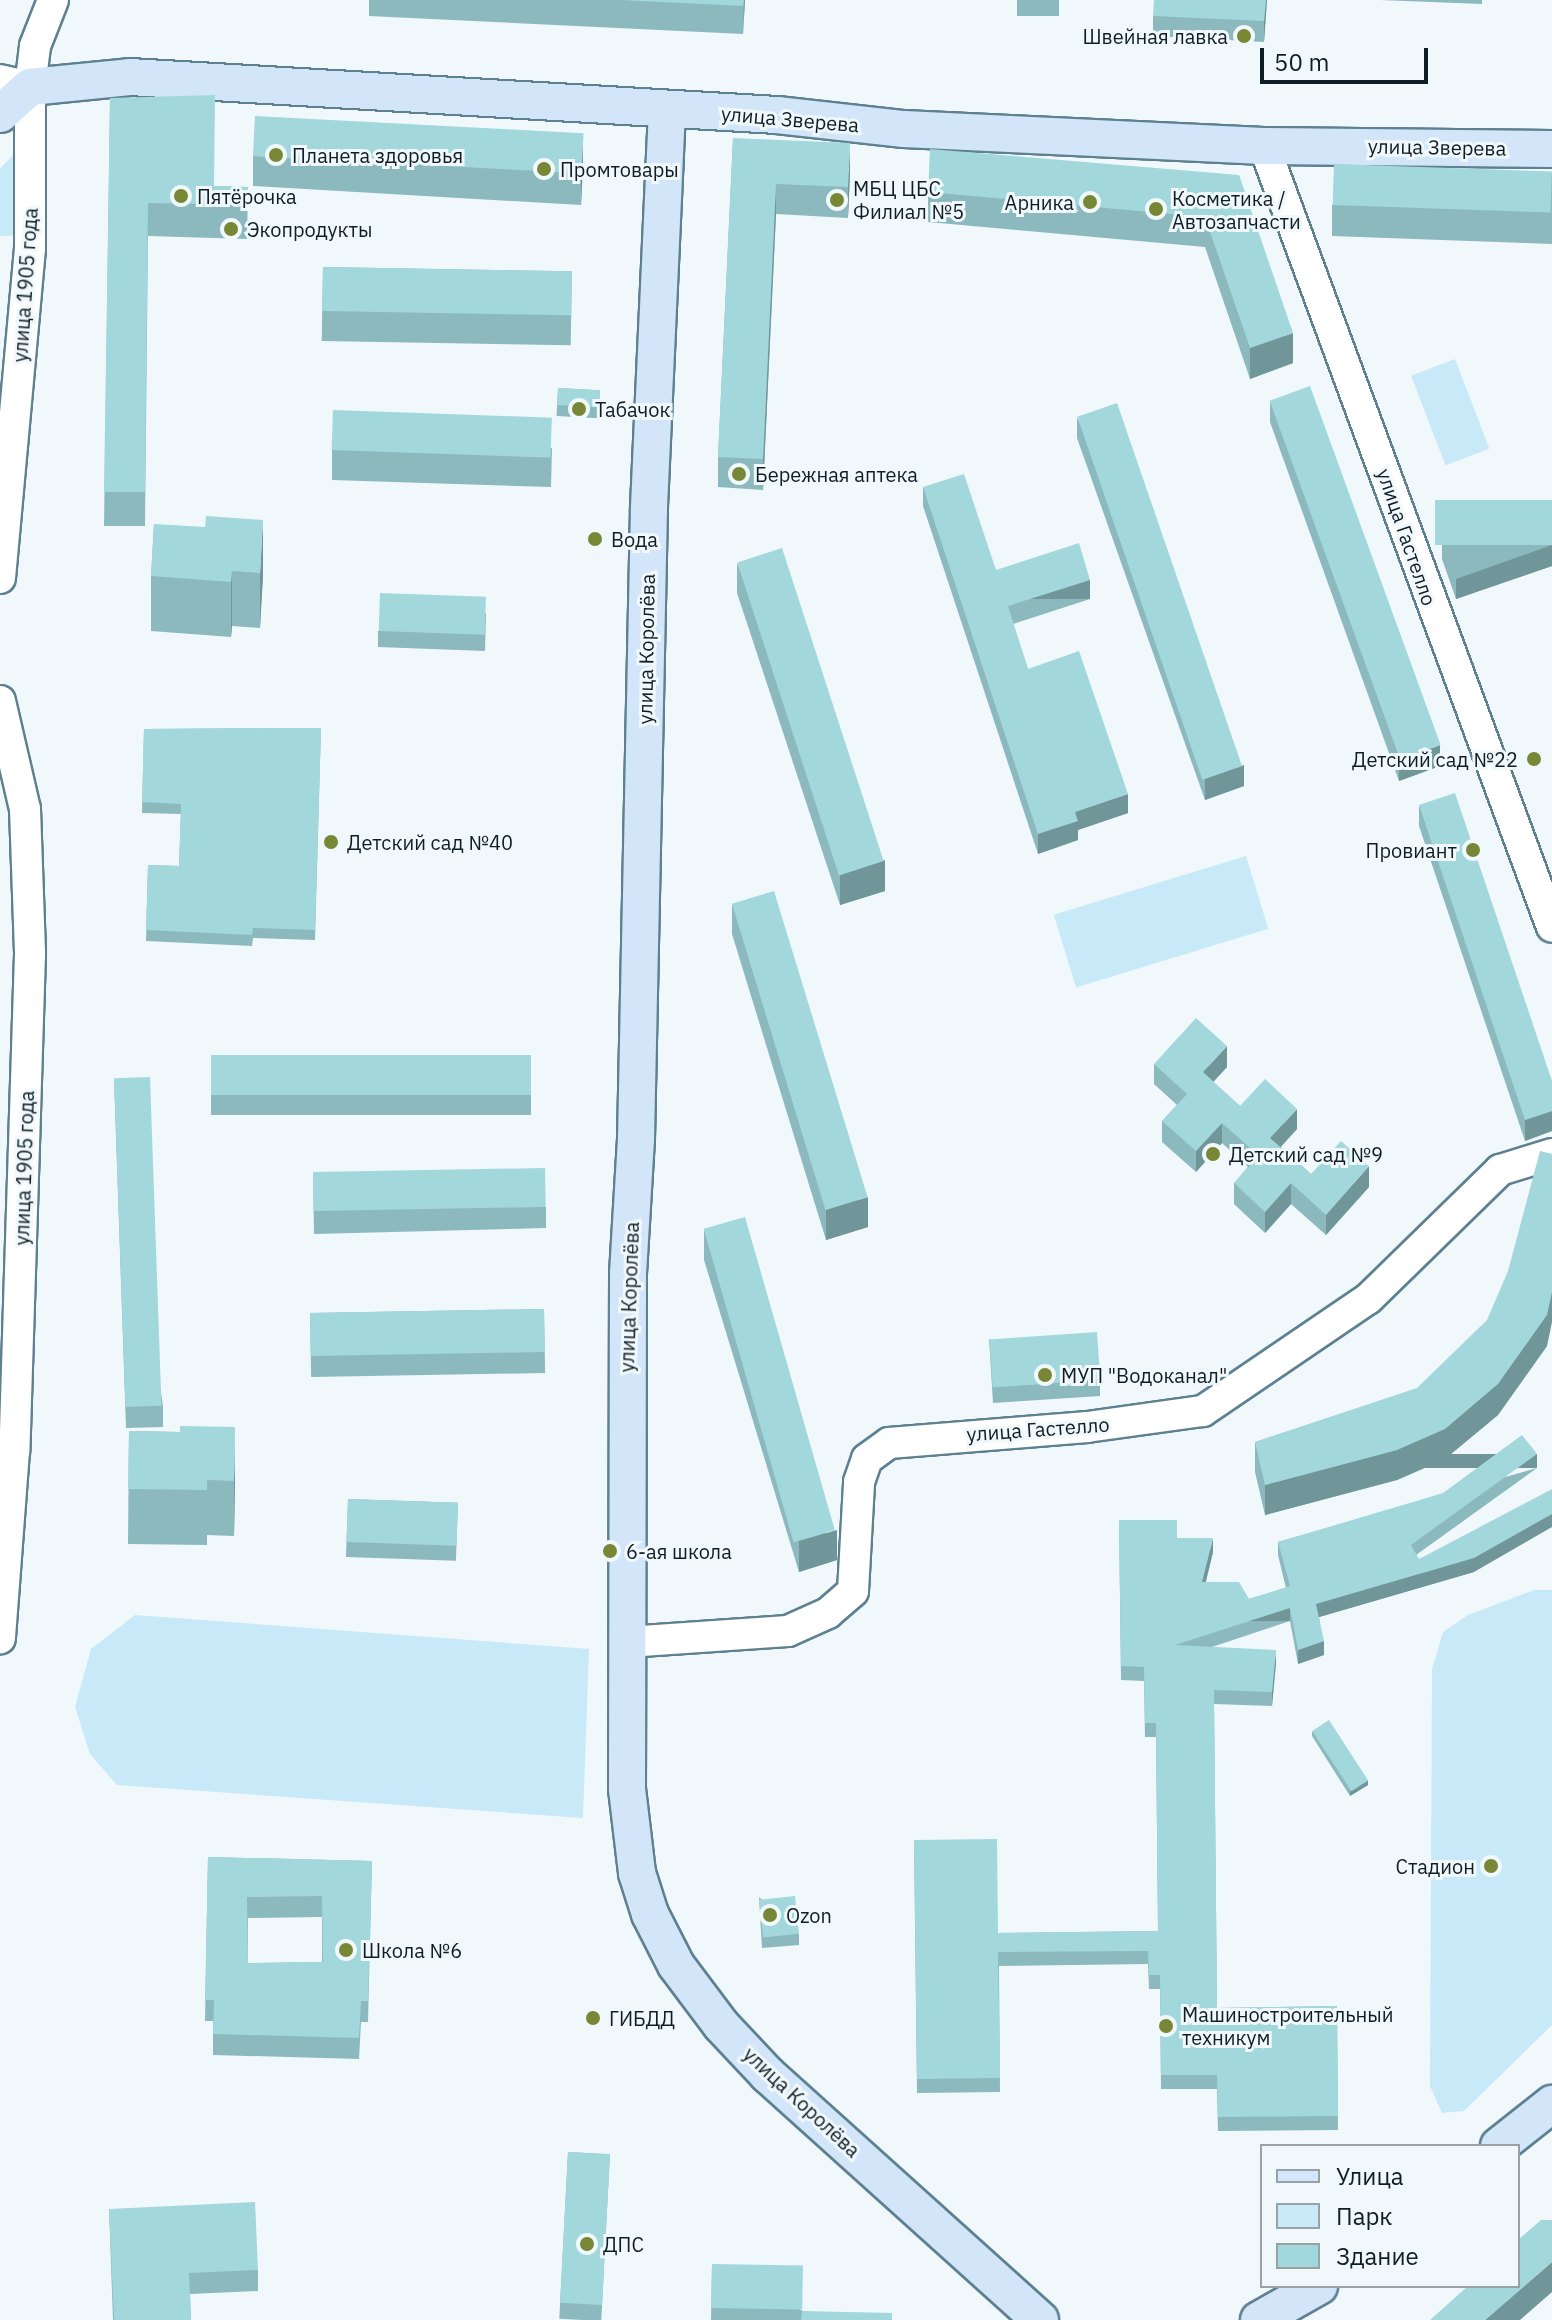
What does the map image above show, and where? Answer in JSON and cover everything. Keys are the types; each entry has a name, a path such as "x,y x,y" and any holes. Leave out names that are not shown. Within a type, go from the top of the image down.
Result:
{"main road":[{"name":"улица Зверева","path":"15,83 130,77 667,110 904,129 1264,146 1552,149"},
{"path":"0,114 15,83"},
{"name":"улица Королёва","path":"667,110 649,508 636,1139 628,1274 627,1789 637,1873 676,1965 768,2075 1040,2320"},
{"path":"1502,2144 1552,2104"},
{"path":"1259,2320 1315,2288"}],"street":[{"name":"улица 1905 года","path":"0,578 30,249 15,83 35,46 53,0"},
{"name":"улица Гастелло","path":"1264,146 1552,927"},
{"name":"улица 1905 года","path":"0,701 25,809 30,954 14,1451 0,1638"},
{"name":"улица Гастелло","path":"627,1642 788,1631 828,1613 853,1591 859,1482 867,1459 889,1443 1087,1427 1203,1411 1368,1299 1500,1170 1552,1154"}],"green space":[{"path":"24,143 20,235 0,236 0,169"},
{"path":"1455,359 1489,449 1446,465 1411,376"},
{"path":"1246,856 1268,929 1076,987 1054,915"},
{"name":"Стадион","path":"1534,1590 1552,1590 1552,2025 1464,2111 1442,2113 1430,2086 1432,1669 1443,1632 1468,1615"},
{"path":"135,1615 589,1649 583,1818 117,1785 90,1754 75,1707 91,1649"}],"building":[{"path":"620,0 744,0 743,6"},
{"path":"1154,0 1266,0 1264,21 1153,16"},
{"path":"215,95 214,186 248,187 247,205 148,203 145,492 104,492 110,98"},
{"path":"255,116 584,133 581,173 253,156"},
{"path":"733,138 850,143 848,187 776,184 763,459 718,457"},
{"path":"930,149 1239,175 1293,333 1250,348 1205,217 928,192"},
{"path":"1334,164 1552,172 1550,213 1333,205"},
{"path":"323,267 572,271 571,315 322,311"},
{"path":"1310,386 1441,745 1400,760 1270,401"},
{"path":"558,388 600,390 599,407 557,405"},
{"path":"1117,403 1242,766 1202,780 1077,417"},
{"path":"333,410 552,418 550,458 332,450"},
{"path":"964,474 996,570 1079,543 1090,580 1008,606 1028,669 1079,651 1128,794 1075,812 1078,821 1038,834 923,487"},
{"path":"1435,500 1552,500 1552,545 1435,545"},
{"path":"206,516 263,520 260,573 232,571 231,582 151,576 154,524 205,527"},
{"path":"782,548 884,861 839,875 737,563"},
{"path":"380,593 486,597 485,635 379,631"},
{"path":"321,728 315,930 253,928 252,935 146,930 148,865 179,866 181,804 142,802 144,729"},
{"path":"1455,793 1552,1081 1552,1111 1525,1120 1419,805"},
{"path":"774,891 868,1197 825,1210 732,904"},
{"path":"1196,1018 1227,1046 1203,1072 1240,1106 1265,1079 1297,1109 1270,1138 1311,1174 1341,1141 1369,1166 1326,1215 1291,1183 1265,1212 1234,1183 1259,1156 1222,1123 1196,1151 1162,1121 1187,1094 1154,1064"},
{"path":"211,1055 531,1055 531,1095 211,1095"},
{"path":"150,1077 161,1406 126,1407 114,1078"},
{"path":"1540,1151 1552,1154 1552,1292 1547,1315 1498,1384 1445,1429 1397,1450 1265,1485 1255,1442 1417,1388 1487,1320 1508,1271"},
{"path":"545,1168 546,1207 314,1211 313,1172"},
{"path":"745,1217 835,1530 794,1542 704,1229"},
{"path":"544,1309 545,1352 311,1356 310,1313"},
{"name":"МУП \"Водоканал\"","path":"1097,1332 1100,1380 993,1387 989,1340"},
{"path":"180,1426 235,1427 234,1481 207,1480 207,1490 128,1489 129,1431 180,1432"},
{"path":"1522,1435 1537,1454 1411,1545 1419,1559 1552,1489 1552,1514 1474,1558 1316,1604 1324,1641 1298,1650 1290,1608 1175,1645 1276,1650 1272,1692 1214,1690 1217,2008 1337,2006 1338,2116 1218,2117 1217,2075 1161,2075 1160,1975 1149,1975 1148,1951 998,1952 1000,2078 917,2079 914,1840 997,1839 998,1933 1158,1931 1156,1723 1145,1723 1144,1667 1121,1666 1119,1520 1177,1520 1177,1538 1213,1538 1202,1582 1239,1582 1249,1599 1290,1586 1278,1542 1443,1493"},
{"path":"348,1499 458,1503 456,1546 346,1542"},
{"path":"1329,1720 1368,1780 1351,1791 1312,1731"},
{"name":"Школа №6","path":"208,1857 372,1861 368,2001 361,2001 359,2038 213,2034 214,2000 205,2000","holes":["322,1896 323,1962 248,1963 247,1897"]},
{"path":"795,1896 799,1934 763,1938 759,1900"},
{"name":"ДПС","path":"568,2152 610,2154 602,2305 560,2303"},
{"path":"255,2202 258,2270 189,2273 191,2320 114,2320 109,2209"},
{"path":"1541,2220 1552,2220 1552,2262 1485,2320 1430,2320 1466,2288 1520,2288 1520,2238"},
{"path":"712,2264 803,2266 802,2310 711,2308"},
{"path":"802,2311 892,2313 892,2320 801,2320"}],"place":[{"name":"Швейная лавка","path":"1244,36"},
{"name":"Планета здоровья","path":"276,155"},
{"name":"Промтовары","path":"544,169"},
{"name":"Пятёрочка","path":"181,196"},
{"name":"МБЦ ЦБС Филиал №5","path":"837,200"},
{"name":"Арника","path":"1090,202"},
{"name":"Косметика / Автозапчасти","path":"1156,209"},
{"name":"Экопродукты","path":"231,229"},
{"name":"Табачок","path":"579,409"},
{"name":"Бережная аптека","path":"739,474"},
{"name":"Вода","path":"595,539"},
{"name":"Детский сад №22","path":"1534,759"},
{"name":"Детский сад №40","path":"331,842"},
{"name":"Провиант","path":"1473,850"},
{"name":"Детский сад №9","path":"1213,1154"},
{"name":"МУП \"Водоканал\"","path":"1045,1375"},
{"name":"6-ая школа","path":"610,1551"},
{"name":"Стадион","path":"1491,1866"},
{"name":"Ozon","path":"770,1915"},
{"name":"Школа №6","path":"346,1950"},
{"name":"ГИБДД","path":"593,2018"},
{"name":"Машиностроительный техникум","path":"1166,2026"},
{"name":"ДПС","path":"587,2244"}]}
